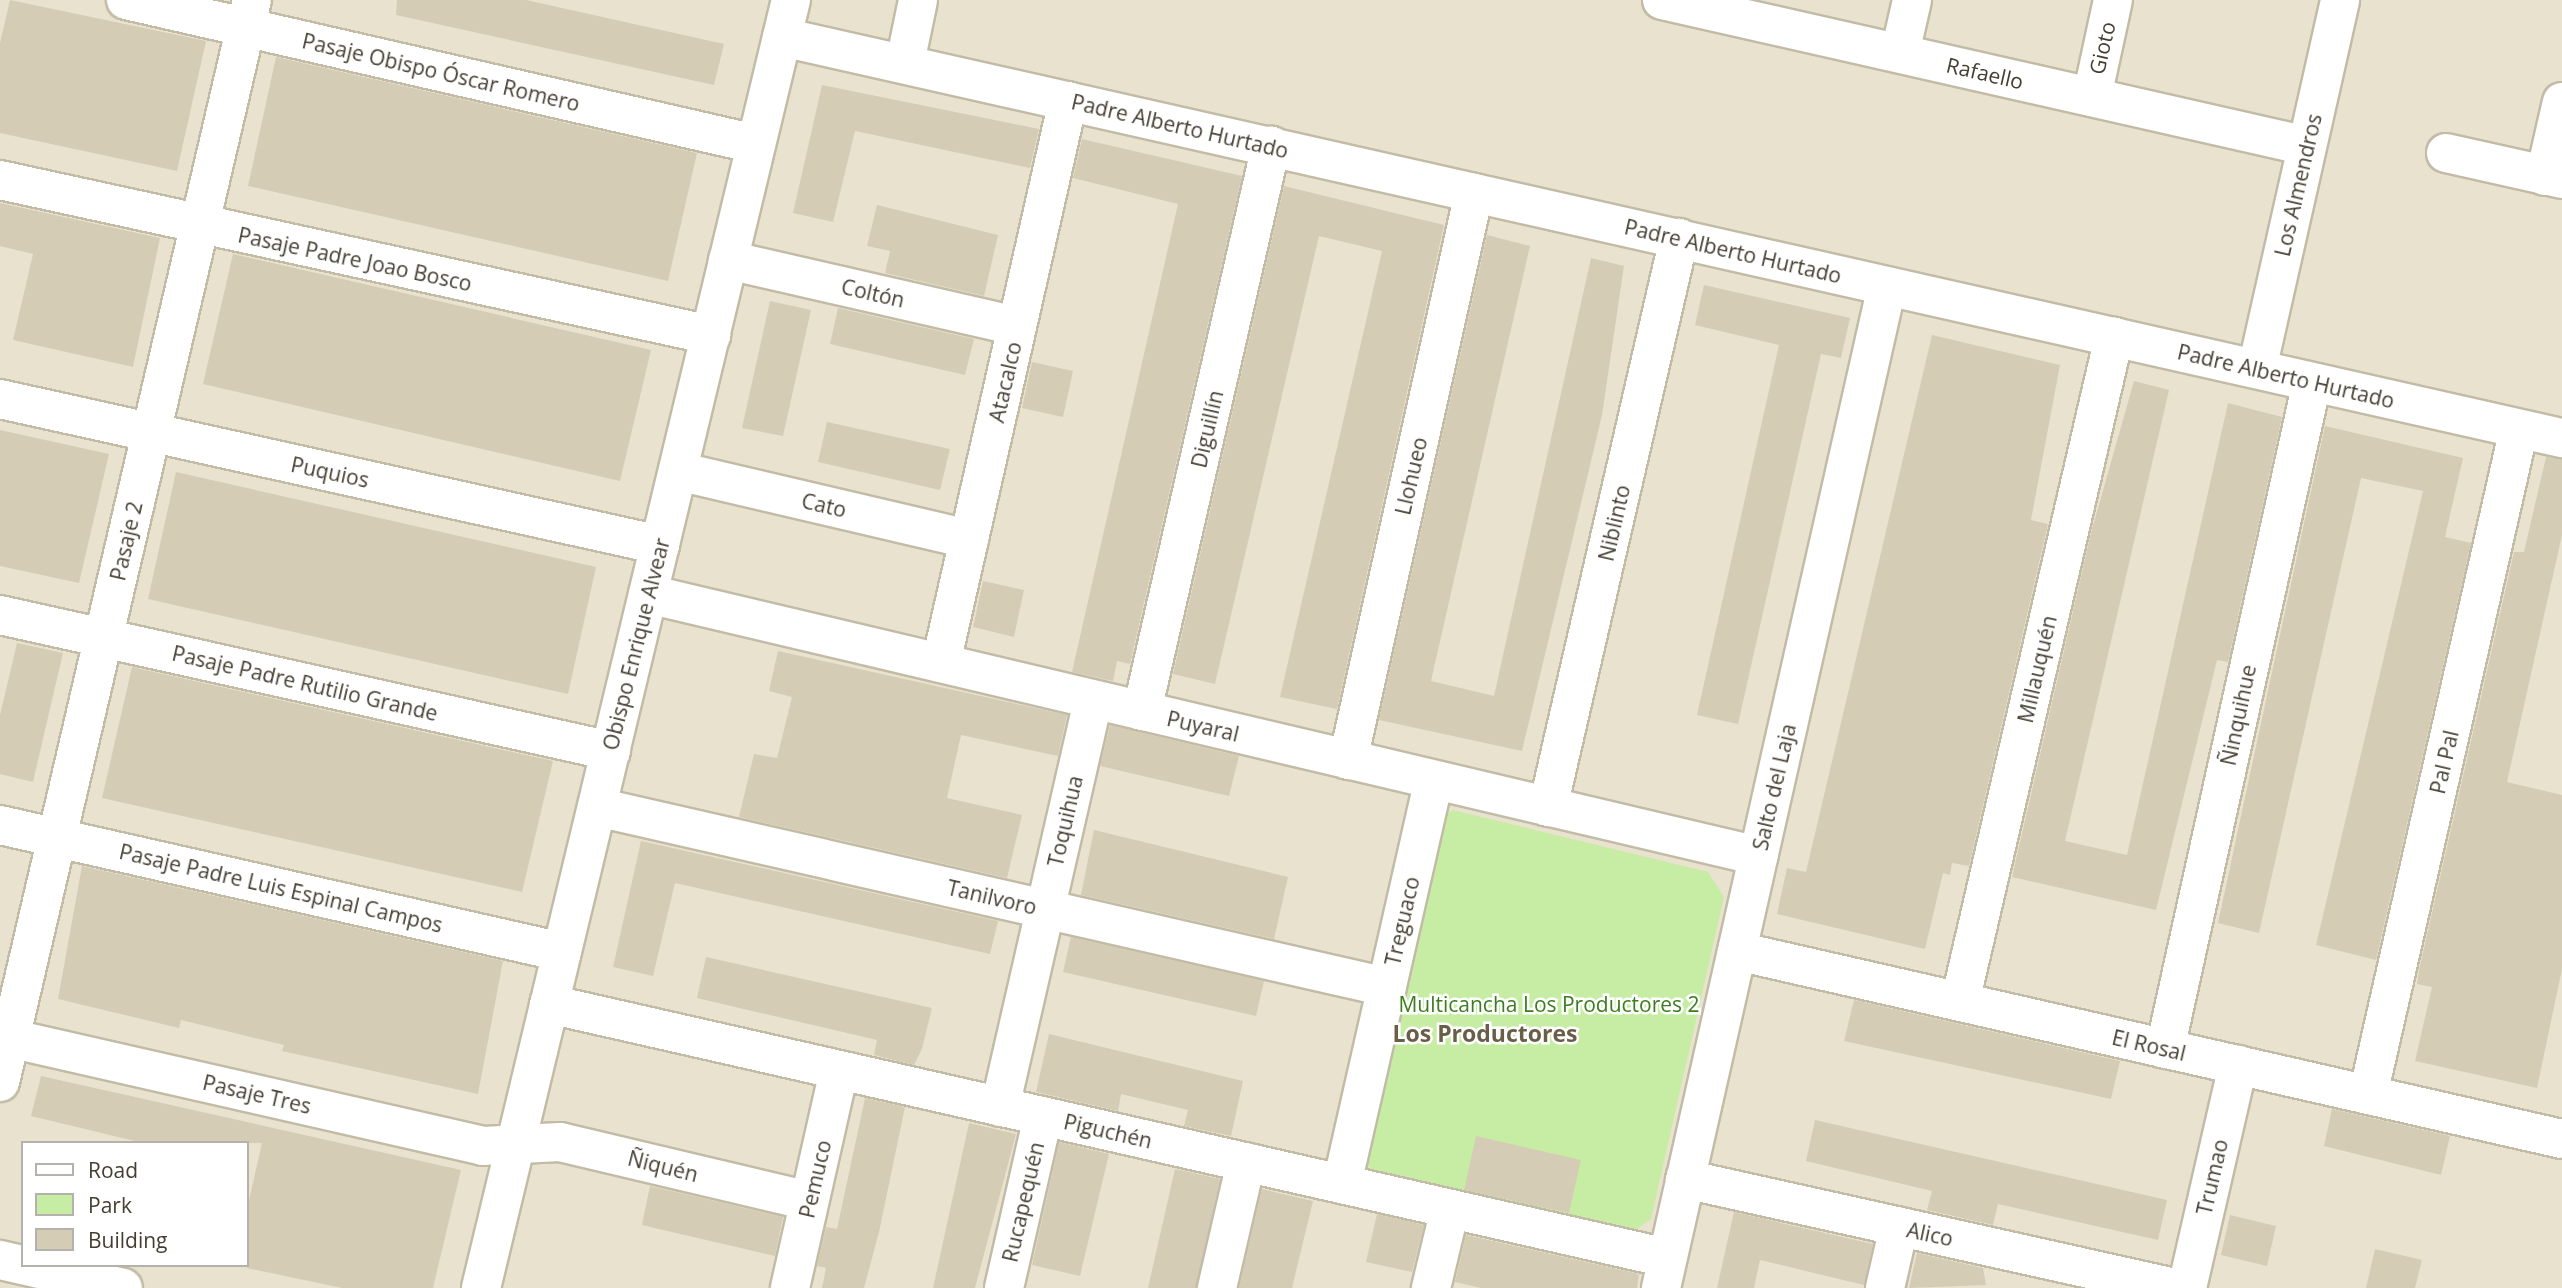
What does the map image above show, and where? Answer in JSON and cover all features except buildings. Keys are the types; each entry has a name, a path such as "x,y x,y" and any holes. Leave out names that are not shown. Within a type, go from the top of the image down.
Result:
{"street":[{"name":"Pasaje Obispo Óscar Romero","path":"126,0 249,14 756,144"},
{"name":"Obispo Enrique Alvear","path":"481,1288 790,0"},
{"path":"905,63 918,0"},
{"name":"Rafaello","path":"1662,0 1708,5 1900,54 2307,146"},
{"path":"1900,54 1912,0"},
{"name":"Gioto","path":"2092,97 2113,0"},
{"name":"Los Almendros","path":"2256,369 2340,0"},
{"name":"Pasaje 2","path":"0,1082 5,1037 57,838 249,14"},
{"name":"Padre Alberto Hurtado","path":"782,37 2562,438"},
{"name":"Atacalco","path":"941,663 1068,101"},
{"path":"2446,153 2554,177 2562,102"},
{"name":"Diguillín","path":"1142,711 1271,146"},
{"name":"Pasaje Padre Joao Bosco","path":"0,180 710,335"},
{"name":"Llohueo","path":"1348,760 1474,193"},
{"name":"Niblinto","path":"1548,807 1679,239"},
{"name":"Coltón","path":"728,260 1017,326"},
{"name":"Salto del Laja","path":"1664,1273 1887,286"},
{"name":"Millauquén","path":"1961,1002 2114,337"},
{"name":"Ñinquihue","path":"2165,1049 2312,382"},
{"name":"Puquios","path":"0,399 660,545"},
{"name":"Pal Pal","path":"2368,1095 2519,429"},
{"name":"Cato","path":"678,471 969,539"},
{"name":"Puyaral","path":"648,594 1758,856"},
{"name":"Pasaje Padre Rutilio Grande","path":"0,615 611,751"},
{"name":"Toquihua","path":"1000,1107 1093,699"},
{"name":"Treguaco","path":"1342,1184 1434,780"},
{"name":"Tanilvoro","path":"597,807 1387,987"},
{"name":"Pasaje Padre Luis Espinal Campos","path":"0,825 562,951"},
{"name":"El Rosal","path":"1737,951 2562,1139"},
{"name":"Piguchén","path":"549,1004 1450,1209 1664,1273"},
{"name":"Pasaje Tres","path":"5,1037 483,1146 516,1144"},
{"name":"Trumao","path":"2187,1288 2238,1065"},
{"name":"Pemuco","path":"790,1288 839,1070"},
{"name":"Rucapequén","path":"1004,1288 1043,1116"},
{"name":"Ñiquén","path":"516,1144 560,1142 809,1202"},
{"path":"1217,1288 1245,1162"},
{"name":"Alico","path":"1685,1179 1899,1227 2099,1280 2175,1288"},
{"path":"1431,1288 1450,1209"},
{"path":"1885,1288 1899,1227"},
{"path":"0,1260 21,1265"},
{"path":"31,1267 123,1288"}],"shaded area":[{"path":"0,0 2562,0 2562,1288 0,1288"}],"green space":[{"name":"Multicancha Los Productores 2","path":"1453,810 1708,872 1724,897 1651,1219 1626,1236 1378,1179 1364,1160 1440,818"}],"district":[{"name":"Los Productores","path":"1485,1033"}]}
